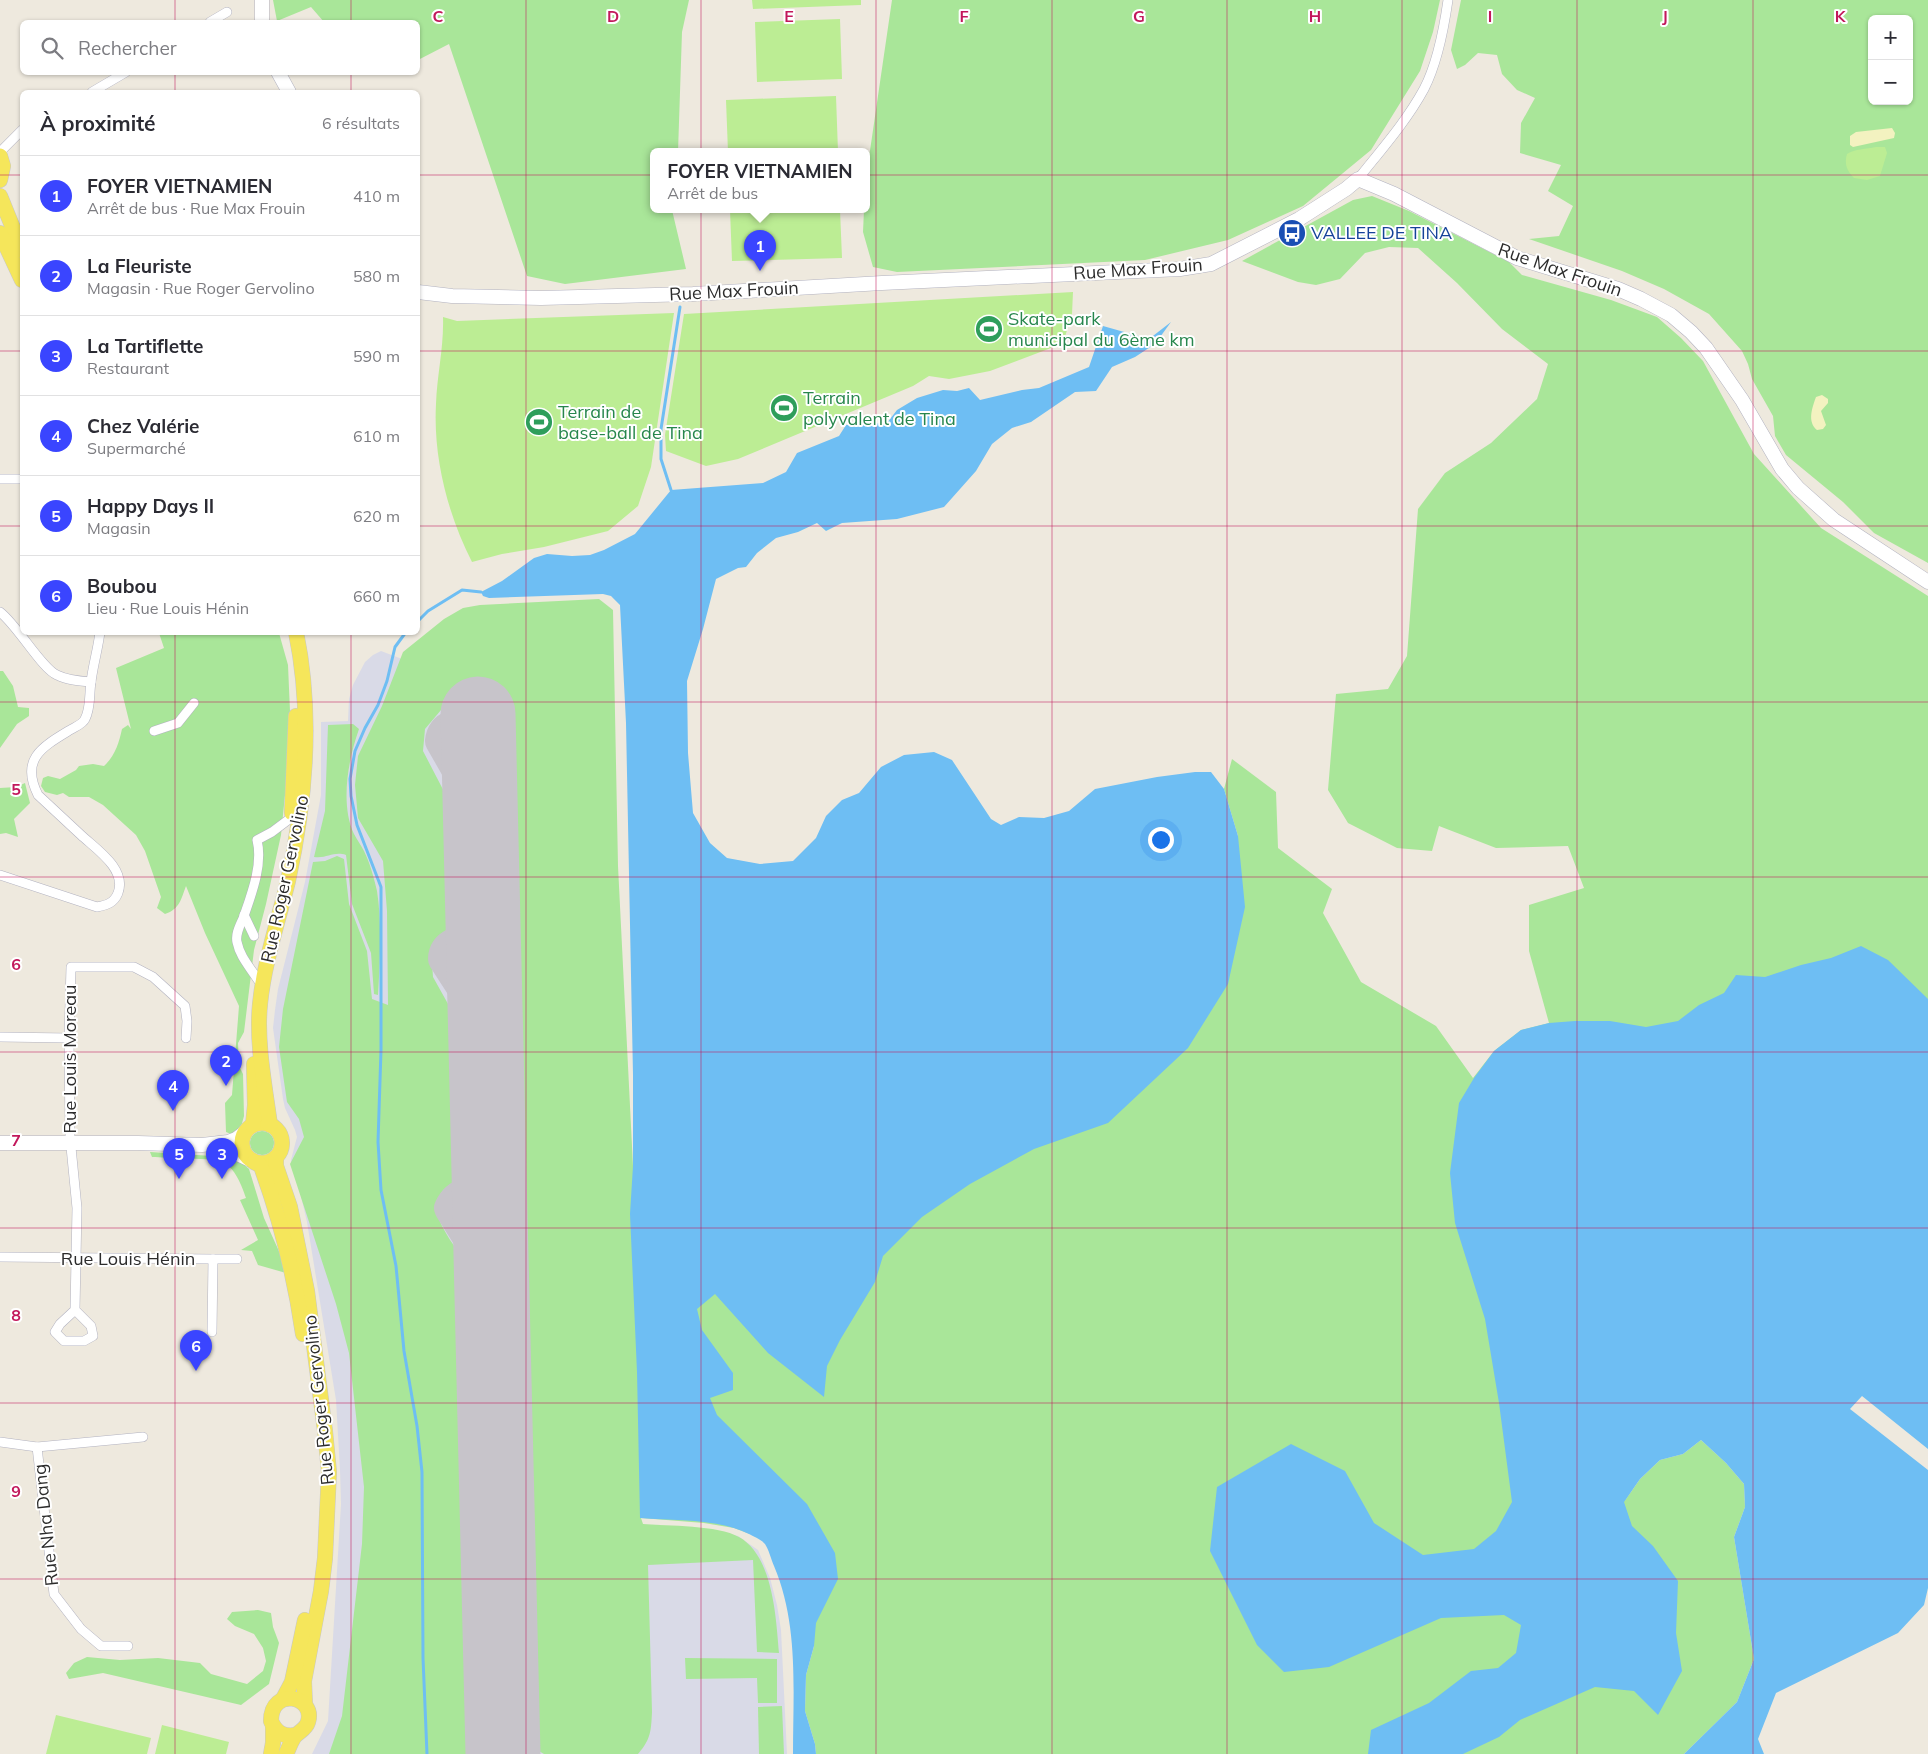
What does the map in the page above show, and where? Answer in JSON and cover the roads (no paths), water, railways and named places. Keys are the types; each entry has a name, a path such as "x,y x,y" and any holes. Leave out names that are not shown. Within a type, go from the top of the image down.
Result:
{"main road":[{"path":"0,154 3,166 0,180"},
{"path":"0,196 20,245"},
{"path":"0,233 20,276"},
{"name":"Rue Roger Gervolino","path":"249,1129 255,1105 252,1020 258,980 292,817 296,701 294,658 288,635"},
{"name":"Rue Roger Gervolino","path":"270,1125 260,1038 260,1006 264,979 288,878 304,789 305,697 297,635"},
{"path":"258,1124 270,1125 275,1128 281,1138 281,1150 276,1157 266,1163 251,1160 242,1149 242,1138 249,1129 258,1124"},
{"name":"Rue Roger Gervolino","path":"276,1157 276,1166 290,1207 307,1291 328,1464 325,1558 321,1591 304,1681 305,1705"},
{"name":"Rue Roger Gervolino","path":"251,1160 260,1165 290,1265 301,1322 318,1457 317,1533 312,1588 292,1682 283,1699"},
{"path":"270,1754 273,1742 271,1714 273,1708 283,1699 295,1698 305,1705 308,1710 308,1722 302,1732 296,1735 283,1735 273,1727"},
{"path":"286,1754 296,1735"}],"street":[{"path":"262,0 262,20"},
{"path":"1358,179 1400,126 1425,87 1441,37 1448,0"},
{"path":"214,20 228,12"},
{"path":"95,90 121,75"},
{"path":"280,75 288,90"},
{"path":"0,154 20,132"},
{"name":"Rue Max Frouin","path":"420,292 452,296 541,298 693,294 874,283 1180,269 1211,264 1299,219 1346,189 1358,179 1394,194 1517,258 1618,289 1641,299 1670,316 1691,332 1706,348 1742,400 1782,469 1798,488 1834,520 1928,582"},
{"path":"0,479 20,479"},
{"path":"0,612 20,632"},
{"path":"22,635 55,675 91,682"},
{"path":"0,875 97,907 109,904 116,898 120,886 118,874 107,859 38,795 32,784 31,772 32,762 43,748 85,721 90,707 91,682 99,635"},
{"path":"154,731 178,723 194,703"},
{"path":"258,980 245,963 237,941 237,933 260,862 260,850 257,840 272,832 292,817"},
{"path":"244,915 254,936"},
{"name":"Rue Louis Moreau","path":"75,1310 77,1208 70,1143 70,968 134,967 153,977 185,1006 186,1038"},
{"path":"0,1038 69,1038"},
{"path":"202,1145 228,1142 236,1139 249,1129"},
{"path":"0,1143 202,1145 227,1149 251,1160"},
{"name":"Rue Louis Hénin","path":"0,1257 213,1259 212,1332"},
{"path":"213,1259 237,1259"},
{"path":"0,1442 38,1447 144,1437"},
{"name":"Rue Nha Dang","path":"38,1447 54,1594 81,1629 101,1646 128,1646"}],"water":[{"path":"1171,322 1155,344 1135,357 1112,367 1096,391 1075,392 1031,422 1012,428 992,444 976,471 944,507 897,519 842,523 826,531 817,523 798,532 776,538 757,553 746,567 738,568 716,579 687,681 688,753 693,813 710,843 727,858 760,864 793,861 816,838 826,816 842,800 859,793 881,767 904,755 934,752 952,760 991,819 1001,825 1019,817 1044,818 1069,811 1095,789 1157,777 1211,772 1224,789 1238,836 1245,907 1228,984 1188,1048 1108,1123 1034,1149 970,1184 922,1217 883,1256 875,1282 840,1340 827,1366 824,1397 768,1353 715,1294 697,1309 702,1330 733,1373 733,1390 710,1398 717,1415 807,1504 835,1553 838,1579 816,1623 814,1646 806,1675 805,1711 815,1744 816,1754 793,1754 794,1682 788,1611 782,1588 765,1544 749,1534 723,1525 696,1521 640,1518 637,1372 630,1214 633,1166 633,1075 626,723 620,605 611,596 603,594 489,598 483,596 481,592 502,581 534,558 547,554 590,555 635,534 671,490 763,483 786,472 797,453 839,436 846,425 887,423 897,410 917,398 943,390 957,391 969,388 980,400 1039,388 1089,367 1103,326 1149,339"},
{"path":"1861,946 1888,960 1928,999 1928,1449 1862,1396 1850,1409 1928,1470 1928,1588 1924,1605 1898,1633 1776,1693 1758,1739 1764,1754 1684,1754 1737,1702 1754,1659 1734,1537 1745,1507 1744,1484 1726,1463 1701,1440 1683,1454 1660,1460 1640,1479 1624,1502 1632,1526 1653,1546 1678,1581 1676,1633 1682,1671 1658,1715 1634,1691 1595,1687 1520,1720 1499,1737 1463,1754 1368,1754 1371,1730 1429,1703 1471,1671 1498,1668 1516,1653 1521,1625 1504,1615 1441,1618 1329,1667 1284,1672 1257,1645 1210,1551 1217,1487 1291,1444 1345,1471 1374,1523 1423,1555 1474,1549 1496,1531 1512,1502 1499,1403 1485,1319 1455,1223 1450,1173 1459,1103 1474,1078 1494,1051 1521,1030 1549,1023 1575,1021 1610,1021 1646,1027 1678,1021 1699,1005 1724,993 1736,975 1765,977 1801,965 1831,958"}],"waterway":[{"path":"671,490 661,459 661,429 680,307"},
{"path":"420,619 428,611 462,590 481,592"},
{"path":"404,635 395,647 387,681 378,705 355,751 350,779 351,796 357,825 381,887 381,1050 378,1142 381,1190 396,1266 404,1351 417,1426 422,1472 423,1658 427,1754"}],"place":[{"name":"VALLEE DE TINA","path":"1292,233"},
{"name":"FOYER VIETNAMIEN","path":"760,271"},
{"name":"Skate-park municipal du 6ème km","path":"989,329"},
{"name":"Terrain polyvalent de Tina","path":"784,408"},
{"name":"Terrain de base-ball de Tina","path":"539,422"},
{"name":"La Fleuriste","path":"226,1086"},
{"name":"Chez Valérie","path":"173,1111"},
{"name":"Happy Days II","path":"179,1179"},
{"name":"La Tartiflette","path":"222,1179"},
{"name":"Boubou","path":"196,1371"}]}
